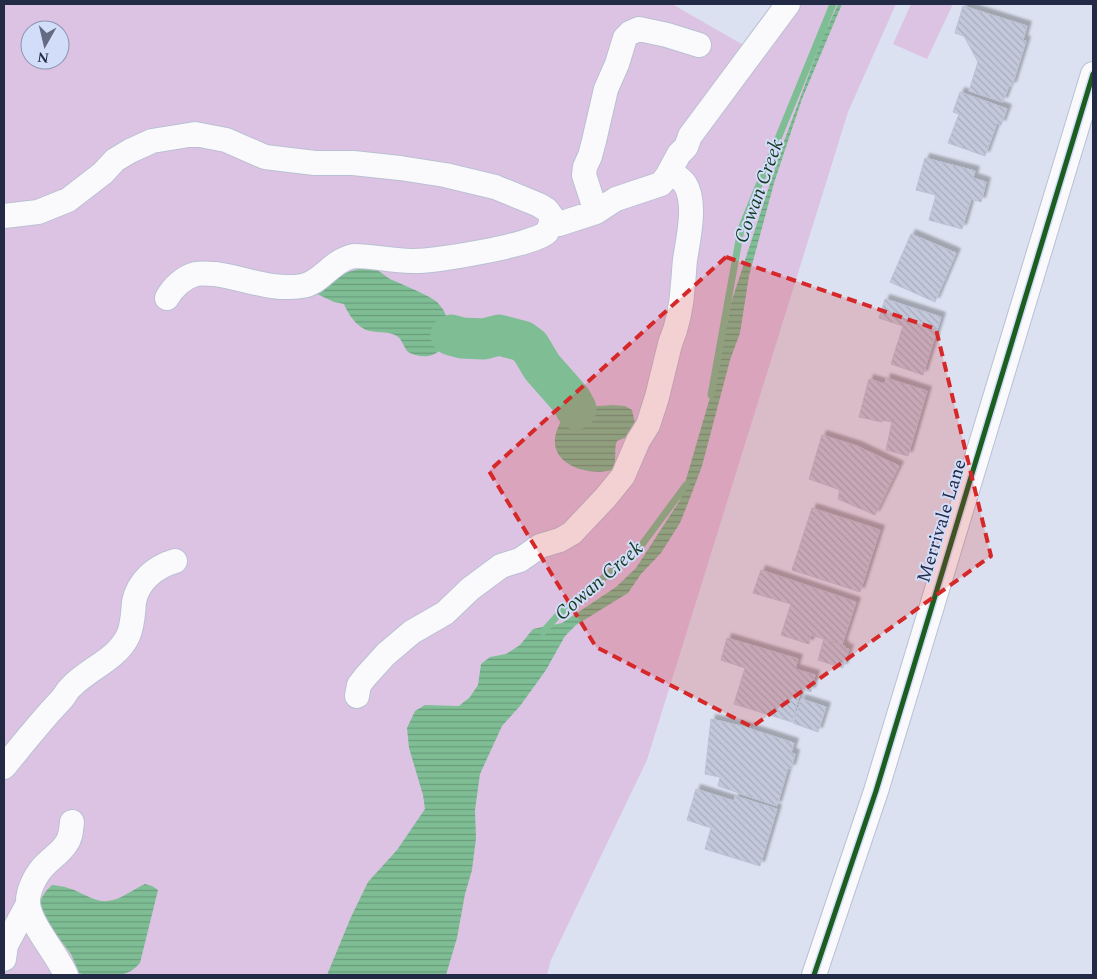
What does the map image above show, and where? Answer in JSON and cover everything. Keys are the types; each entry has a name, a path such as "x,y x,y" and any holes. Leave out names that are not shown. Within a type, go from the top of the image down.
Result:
{"street":[{"path":"551,224 559,224 596,212 616,199 661,184 686,147 690,136 788,4"},
{"path":"596,212 584,175 585,167 594,141 606,89 617,64 625,38 630,33 639,29 667,35 698,45"},
{"name":"Merrivale Lane","path":"814,975 876,791 1093,74"},
{"path":"4,216 38,212 68,200 103,173 115,160 130,152 152,141 194,134 226,140 265,157 316,163 353,163 444,175 495,187 519,195 547,210 552,217 547,232 540,236 526,242 490,251 413,261 354,256 344,258 318,279 305,286 287,288 234,277 195,274 176,285 167,298"},
{"path":"357,696 359,685 366,676 386,654 412,632 445,613 470,589 501,566 520,560 540,546 560,540 572,533 623,476 654,410 681,305 684,262 690,226 690,200 685,184 670,172"},
{"path":"4,767 49,712 62,700 71,686 113,655 128,636 135,599 142,584 154,571 174,561"},
{"path":"4,959 6,945 28,904 30,890 45,865 66,846 70,837 72,822"},
{"path":"28,904 66,975"}],"highlighted area":[{"path":"726,257 936,329 991,556 752,727 596,647 489,471"}],"shaded area":[{"path":"4,4 672,4 745,46 774,4 896,4 848,112 647,760 551,960 547,975 4,975"},
{"path":"838,4 842,4 802,99 774,183 749,276 740,333 730,360 702,466 680,523 661,553 641,574 628,593 576,625 565,636 546,670 520,706 502,726 480,774 475,810 476,838 472,870 465,894 457,938 446,975 327,975 368,882 397,850 425,809 423,795 409,748 407,728 415,711 425,705 459,706 470,697 478,685 481,664 490,657 506,654 520,645 533,629 562,623 616,587 636,568 680,500 718,370 731,303 783,144 822,39"},
{"path":"911,4 953,4 927,59 893,44"},
{"path":"365,267 377,270 392,280 437,302 445,312 448,323 448,334 445,344 439,351 431,355 420,356 408,352 397,336 391,333 366,330 354,320 344,304 334,302 317,294 323,283 336,272 345,273"},
{"path":"612,405 625,406 632,410 636,427 632,435 617,441 615,463 612,470 602,472 580,469 562,459 557,451 555,441 557,430 564,417 576,409"},
{"path":"145,884 158,890 140,963 131,971 113,976 79,973 71,954 61,941 53,936 41,909 41,899 46,891 52,885 62,886 101,901 107,901 121,897"}],"building":[{"path":"963,6 1027,26 1023,40 1026,41 1012,86 1009,86 1003,102 969,91 978,62 964,36 955,33"},
{"path":"960,92 1007,109 1001,125 997,123 985,156 948,143 959,114 953,112"},
{"path":"925,158 975,171 973,178 986,182 981,202 971,199 962,229 929,220 936,195 916,190"},
{"path":"911,234 956,253 935,302 890,282"},
{"path":"885,299 941,317 923,375 891,364 903,326 879,318"},
{"path":"886,378 927,391 908,456 886,450 892,422 859,417 869,379 885,384"},
{"path":"822,435 857,446 899,466 875,515 838,499 840,490 809,479"},
{"path":"812,508 880,530 860,592 792,570"},
{"path":"761,570 856,602 842,645 811,635 809,644 781,635 791,604 753,593"},
{"path":"727,638 798,659 795,669 815,675 811,692 801,689 792,722 734,704 745,668 721,660"},
{"path":"824,639 849,649 843,668 818,660"},
{"path":"801,699 826,707 818,732 793,723"},
{"path":"711,719 741,726 794,743 791,753 795,754 791,769 788,768 777,806 718,786 720,777 705,774"},
{"path":"696,789 734,801 735,796 777,809 760,866 705,849 711,828 687,820"}],"waterway":[{"name":"Cowan Creek","path":"711,395 741,229 833,4"},
{"path":"451,335 462,338 484,339 499,335 522,341 530,347 542,367 571,400 576,409"},
{"name":"Cowan Creek","path":"543,632 559,614 638,550 686,485"}],"cycle path":[{"path":"814,975 876,791 1093,74"}]}
